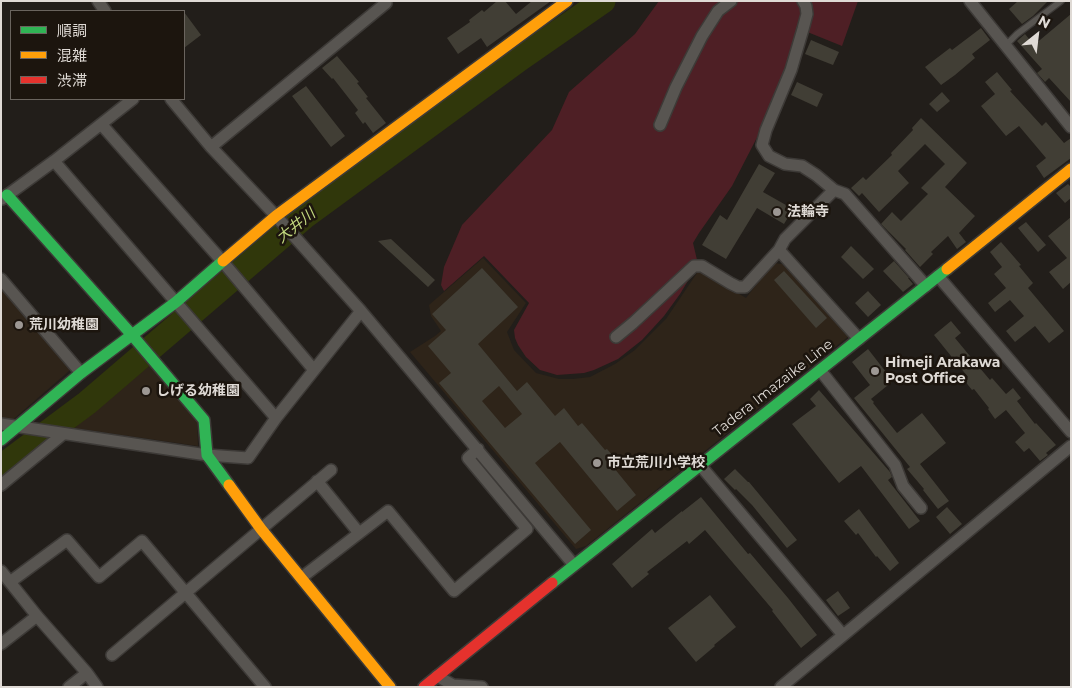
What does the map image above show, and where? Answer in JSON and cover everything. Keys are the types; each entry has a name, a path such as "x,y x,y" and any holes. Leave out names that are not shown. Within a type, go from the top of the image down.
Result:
{"street":[{"path":"212,147 386,3 385,1"},
{"path":"1,440 81,373 176,302 276,216 567,1"},
{"path":"660,125 676,86 702,36 718,11 731,1"},
{"path":"803,1 806,6 803,29 791,70 766,130 762,145 769,156 786,164 802,166 816,174 834,190 845,194 926,286"},
{"path":"970,1 1071,127"},
{"path":"132,100 54,161 4,197 132,335 204,420 207,455 301,578 390,687"},
{"path":"172,100 361,311 574,565"},
{"path":"102,124 223,262 314,370"},
{"path":"54,161 276,418"},
{"name":"Tadera Imazaike Line","path":"424,687 1071,169"},
{"path":"616,337 694,266 702,266 738,287 745,287 779,250 785,239 834,190"},
{"path":"779,250 859,339"},
{"path":"938,276 1071,432"},
{"path":"1,279 81,373"},
{"path":"1,424 207,455 248,458 276,418 361,311"},
{"path":"820,370 895,465 903,486 921,508"},
{"path":"1,485 64,434"},
{"path":"781,687 1071,446"},
{"path":"301,578 388,511 454,591 527,529 468,458 478,450"},
{"path":"700,465 843,636"},
{"path":"112,655 331,470"},
{"path":"317,481 359,533"},
{"path":"10,582 67,540 99,577 142,541 265,687"},
{"path":"2,573 96,687"},
{"path":"1,644 37,616"},
{"path":"69,687 87,674"},
{"path":"437,676 453,685 482,687"}],"lane":[{"path":"1005,46 1017,34 1061,1"}],"shaded area":[{"path":"659,1 858,1 842,46 800,29 790,61 766,120 732,186 693,243 698,264 664,316 642,340 618,359 594,370 584,373 557,375 540,370 526,357 515,338 514,330 529,303 484,256 444,291 441,285 444,267 462,225 552,130 569,92 635,34"},
{"name":"市立荒川小学校","path":"483,258 526,303 507,332 514,350 536,373 559,379 590,377 615,364 635,350 666,319 699,270 746,298 773,263 782,264 849,336 586,546 576,549 410,352 441,331 431,316 429,305"},
{"name":"荒川幼稚園","path":"1,285 70,364 69,371 9,423 1,421"},
{"name":"しげる幼稚園","path":"150,365 197,418 198,446 74,428"}],"building":[{"path":"497,1 505,1 516,14 532,1 551,1 487,47 481,38 458,54 447,38 470,22 469,20 482,10 484,12"},
{"path":"1018,1 1048,1 1022,24 1009,9"},
{"path":"185,13 201,35 185,47"},
{"path":"1071,14 1071,102 1049,78 1045,82 1037,73 1042,69 1017,41 1025,34 1034,45"},
{"path":"981,28 990,40 972,54 975,58 941,85 925,67"},
{"path":"811,40 839,52 833,65 805,54"},
{"path":"337,56 359,82 357,83 368,97 366,98 386,123 373,133 355,113 358,110 333,78 322,68"},
{"path":"997,72 1012,90 1010,91 1042,126 1046,122 1064,143 1071,138 1071,158 1044,178 1036,166 1046,158 1019,126 1006,136 981,106 995,94 985,82"},
{"path":"797,82 823,94 817,107 791,95"},
{"path":"306,86 345,136 331,147 292,96"},
{"path":"942,92 950,101 937,112 929,104"},
{"path":"921,118 967,163 945,187 975,216 959,233 966,242 957,249 948,236 931,252 933,254 920,267 906,249 881,224 892,212 901,221 928,194 921,188 945,164 925,144 898,171 909,183 879,212 862,193 859,196 851,188 863,177 866,180 892,155 891,153 913,130 912,128"},
{"name":"法輪寺","path":"759,164 775,173 763,192 793,209 784,224 757,208 726,259 702,245 720,215 727,220"},
{"path":"1068,184 1071,187 1071,198 1065,203 1056,193"},
{"path":"1071,217 1071,282 1063,289 1049,272 1067,258 1048,236"},
{"path":"1026,222 1046,245 1038,252 1018,228"},
{"path":"391,239 435,280 428,287 378,241"},
{"path":"1001,242 1021,265 1019,266 1033,283 1028,288 1064,331 1049,343 1035,326 1015,342 1006,331 1024,316 1010,300 995,312 988,303 1006,288 994,274 1002,267 990,252"},
{"path":"851,246 874,269 863,279 841,257"},
{"path":"894,261 913,284 903,292 883,271"},
{"path":"482,268 518,307 478,344 517,391 527,382 555,416 564,408 578,426 582,423 619,463 614,468 636,495 617,511 560,442 535,463 591,530 575,544 439,383 451,373 428,346 446,330 432,314","holes":["499,386 522,414 505,428 482,401"]},
{"path":"784,271 827,318 816,328 774,280"},
{"path":"868,291 881,305 868,317 855,303"},
{"path":"951,321 961,333 955,338 990,380 992,378 1006,394 1013,388 1021,398 1017,401 1035,424 1056,445 1040,461 1029,448 1024,452 1015,442 1025,433 1006,410 995,419 974,389 972,390 964,380 968,377 934,335"},
{"path":"868,349 893,381 871,399 897,433 922,413 946,443 920,464 949,501 938,509 907,469 910,467 854,398 870,385 852,362"},
{"path":"819,390 890,472 892,477 888,480 920,521 909,529 861,466 839,483 792,424 816,406 810,399"},
{"path":"735,469 749,482 797,540 787,548 752,505 724,479"},
{"path":"701,497 748,554 750,553 788,598 817,635 801,648 773,610 705,530 689,544 687,541 647,572 649,574 632,588 612,564 652,529 655,533"},
{"path":"947,507 962,524 950,534 936,517"},
{"path":"859,509 899,563 890,571 876,557 858,533 856,535 844,521"},
{"path":"838,591 850,608 838,616 826,600"},
{"path":"710,595 736,627 696,662 668,628"}],"waterway":[{"name":"大井川","path":"1,467 87,403 304,217 521,58 603,1"}],"traffic: fast":[{"path":"7,195 132,335 204,420 207,455 229,485"},
{"path":"1,440 81,373 176,302 223,261"},
{"path":"552,583 947,269"}],"traffic: slow":[{"path":"223,261 276,216 567,1"},
{"path":"947,269 1071,169"},
{"path":"229,485 261,529 390,687"}],"traffic: jam":[{"path":"424,687 552,583"}],"place":[{"name":"法輪寺","path":"777,212"},
{"name":"荒川幼稚園","path":"19,325"},
{"name":"Himeji Arakawa Post Office","path":"875,371"},
{"name":"しげる幼稚園","path":"146,391"},
{"name":"市立荒川小学校","path":"597,463"}]}
